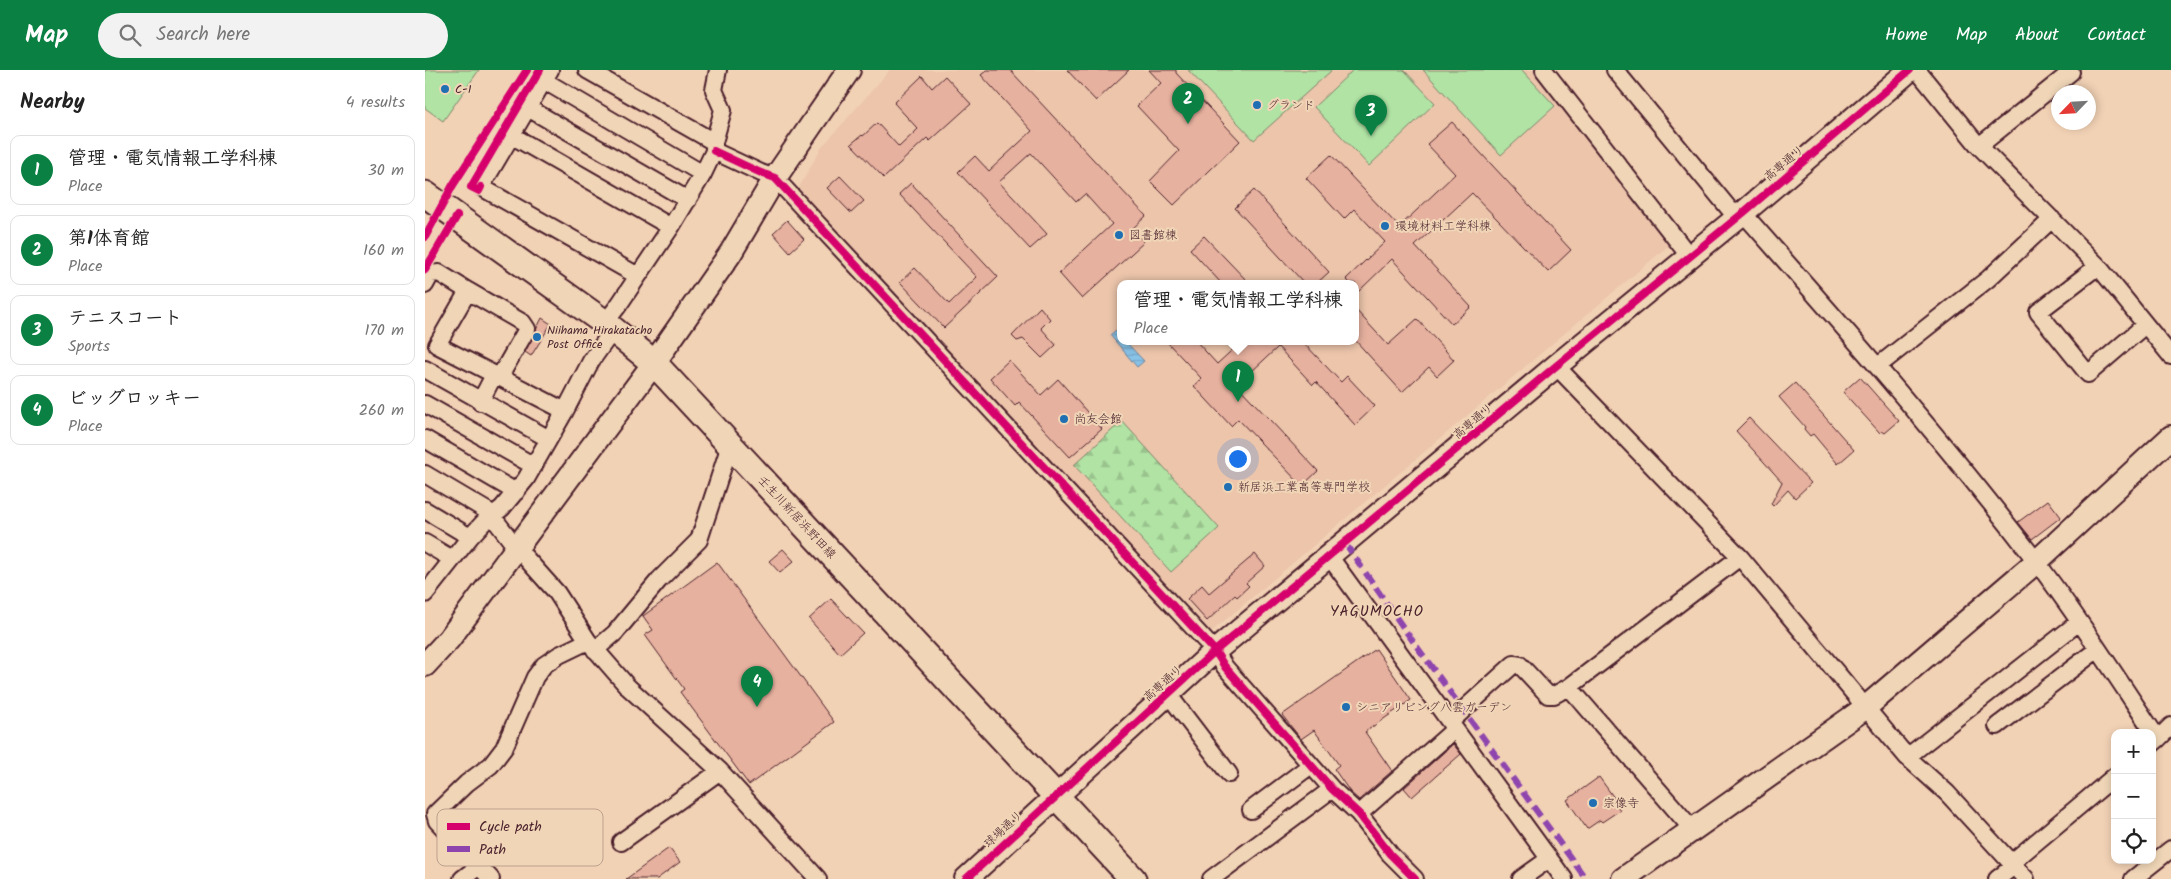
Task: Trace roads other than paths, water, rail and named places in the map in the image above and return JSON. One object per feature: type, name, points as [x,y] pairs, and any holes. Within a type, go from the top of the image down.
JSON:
[{"type":"main road","name":"壬生川新居浜野田線","points":[[425,194],[609,327],[653,363],[1133,879]]},
{"type":"street","points":[[587,70],[714,146],[761,173],[775,178],[1215,651],[1225,667],[1332,789],[1359,814],[1390,854],[1415,879]]},
{"type":"street","points":[[427,587],[470,537],[502,508],[534,466],[637,276],[671,227],[703,174],[714,146],[723,110],[714,90],[718,70]]},
{"type":"street","points":[[425,666],[449,639],[653,363],[730,254],[775,178],[849,70]]},
{"type":"street","points":[[1544,70],[1690,257]]},
{"type":"street","points":[[1615,70],[1731,211],[1743,213],[1877,366],[2031,554],[2035,563],[2098,649],[2164,734]]},
{"type":"street","name":"高専通り","points":[[1055,796],[1215,651],[1556,366],[1743,213],[1910,70]]},
{"type":"street","points":[[1917,70],[1979,146],[2097,266],[2171,356]]},
{"type":"street","points":[[1979,146],[2071,72]]},
{"type":"street","points":[[637,276],[481,187],[546,75],[703,174]]},
{"type":"street","points":[[528,108],[687,200]]},
{"type":"street","points":[[511,135],[671,227]]},
{"type":"street","points":[[1877,366],[1988,279],[2052,219]]},
{"type":"street","points":[[2097,266],[2038,312],[2088,374],[2145,325]]},
{"type":"street","points":[[425,285],[431,274],[439,273],[523,323],[527,329],[480,402]]},
{"type":"street","points":[[468,291],[425,367],[480,402],[549,439]]},
{"type":"street","points":[[437,345],[565,411]]},
{"type":"street","points":[[1556,366],[1740,558],[1907,757],[1947,793],[2027,879]]},
{"type":"street","points":[[425,404],[534,466]]},
{"type":"street","points":[[1628,878],[1865,708],[2035,563],[2171,437]]},
{"type":"street","points":[[425,439],[516,492]]},
{"type":"street","points":[[440,809],[491,765],[504,748],[535,677],[544,665],[559,655],[592,646],[615,633],[659,580],[699,540],[730,444]]},
{"type":"street","points":[[425,474],[489,512],[516,547],[557,593],[592,646],[628,687],[720,771],[818,879]]},
{"type":"street","points":[[425,510],[470,537]]},
{"type":"street","points":[[425,543],[453,559]]},
{"type":"street","points":[[1329,556],[1564,879]]},
{"type":"street","points":[[1359,814],[1514,664],[1520,665],[1548,695],[1554,695],[1569,687],[1740,558]]},
{"type":"street","points":[[1907,757],[2079,622]]},
{"type":"street","points":[[1997,726],[2098,649]]},
{"type":"street","points":[[1569,687],[1693,830]]},
{"type":"street","points":[[1168,694],[1229,774]]},
{"type":"street","points":[[1251,810],[1311,765]]},
{"type":"street","points":[[621,842],[720,771]]},
{"type":"street","points":[[1997,879],[2111,779]]},
{"type":"street","points":[[1211,879],[1332,789]]},
{"type":"street","name":"球場通り","points":[[966,879],[1055,796]]},
{"type":"street","points":[[2133,879],[2171,849]]},
{"type":"street","points":[[1521,879],[1549,859]]},
{"type":"street","points":[[462,879],[479,866],[491,879]]},
{"type":"water","points":[[1116,330],[1117,343],[1110,335]]},
{"type":"water","points":[[1118,345],[1129,345],[1144,361],[1137,367]]},
{"type":"place","name":"C-1","points":[[445,89]]},
{"type":"place","name":"グランド","points":[[1257,105]]},
{"type":"place","name":"第1体育館","points":[[1188,124]]},
{"type":"place","name":"テニスコート","points":[[1371,136]]},
{"type":"place","name":"環境材料工学科棟","points":[[1385,226]]},
{"type":"place","name":"図書館棟","points":[[1119,235]]},
{"type":"place","name":"Niihama Hirakatacho Post Office","points":[[537,337]]},
{"type":"place","name":"管理・電気情報工学科棟","points":[[1238,402]]},
{"type":"place","name":"尚友会館","points":[[1064,419]]},
{"type":"place","name":"新居浜工業高等専門学校","points":[[1228,487]]},
{"type":"place","name":"ビッグロッキー","points":[[757,707]]},
{"type":"place","name":"シニアリビング八雲ガーデン","points":[[1346,707]]},
{"type":"place","name":"宗像寺","points":[[1593,803]]},
{"type":"district","name":"YAGUMOCHO","points":[[1377,611]]}]
